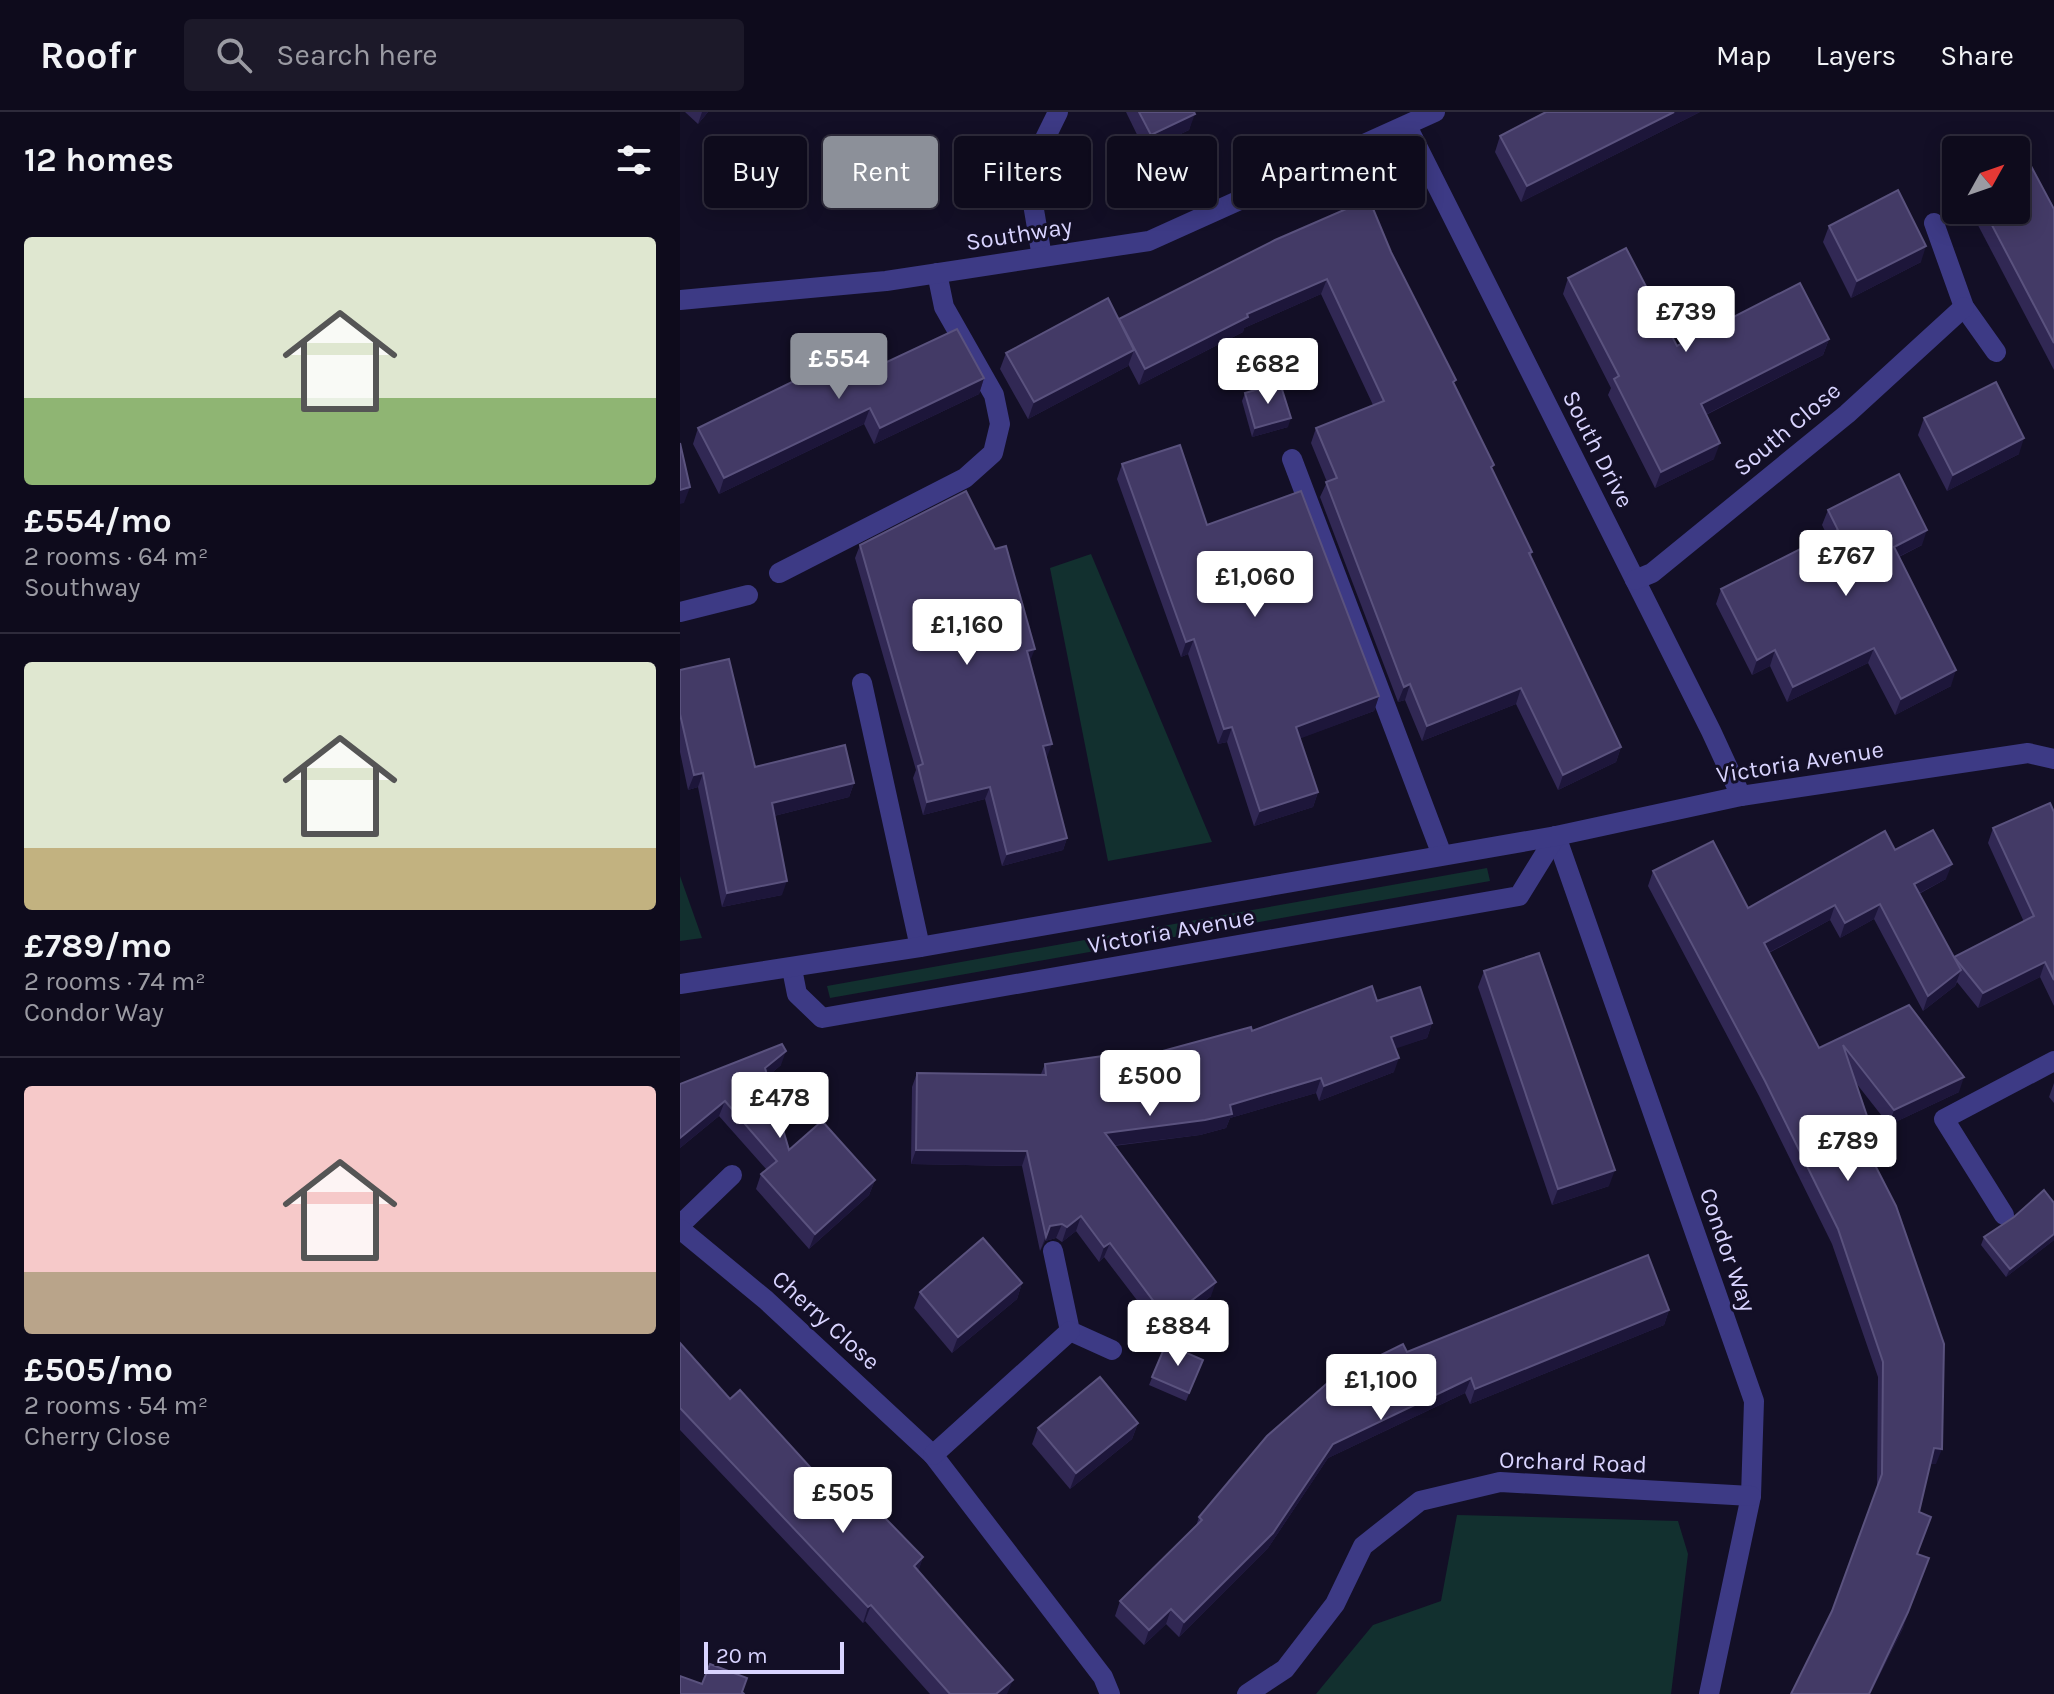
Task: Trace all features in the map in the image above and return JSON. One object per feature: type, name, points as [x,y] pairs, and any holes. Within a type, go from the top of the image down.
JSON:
[{"type":"street","points":[[1042,257],[1033,204],[1033,163],[1058,112]]},
{"type":"street","name":"Southway","points":[[680,300],[937,273],[1149,241],[1435,112]]},
{"type":"street","name":"South Drive","points":[[1407,126],[1741,796]]},
{"type":"street","points":[[1934,223],[1964,307],[1996,352]]},
{"type":"street","points":[[779,573],[965,478],[993,453],[1000,424],[994,395],[944,307],[937,273]]},
{"type":"street","name":"South Close","points":[[1635,580],[1652,573],[1847,414],[1964,307]]},
{"type":"street","points":[[1292,459],[1442,855]]},
{"type":"street","points":[[680,612],[748,595]]},
{"type":"street","points":[[862,683],[920,947]]},
{"type":"street","name":"Victoria Avenue","points":[[680,984],[792,969],[1556,836],[1741,796],[2028,753],[2054,759]]},
{"type":"street","name":"Victoria Avenue","points":[[792,969],[797,994],[822,1018],[838,1016],[1519,896],[1556,836]]},
{"type":"street","name":"Condor Way","points":[[1556,836],[1754,1401],[1751,1496],[1709,1694]]},
{"type":"street","points":[[2004,1215],[1944,1119],[2054,1061]]},
{"type":"street","points":[[680,1227],[732,1175]]},
{"type":"street","name":"Cherry Close","points":[[680,1227],[766,1300],[933,1455],[1103,1677],[1110,1694]]},
{"type":"street","points":[[1053,1251],[1070,1331]]},
{"type":"street","points":[[933,1455],[1070,1331]]},
{"type":"street","points":[[1070,1331],[1112,1350]]},
{"type":"street","name":"Orchard Road","points":[[1247,1694],[1285,1669],[1335,1604],[1363,1546],[1420,1501],[1500,1482],[1751,1496]]},
{"type":"green space","points":[[1091,554],[1212,842],[1108,861],[1050,568]]},
{"type":"green space","points":[[1487,868],[1490,881],[830,998],[827,986]]},
{"type":"green space","points":[[680,876],[702,938],[680,941]]},
{"type":"green space","points":[[1457,1515],[1678,1521],[1688,1554],[1671,1694],[1316,1694],[1373,1625],[1441,1601]]},
{"type":"building","points":[[1139,112],[1194,112],[1195,114],[1151,135]]},
{"type":"building","points":[[1546,112],[1674,112],[1527,186],[1500,136]]},
{"type":"building","points":[[2030,164],[2054,209],[2054,343],[1991,224],[2030,224]]},
{"type":"building","points":[[1898,190],[1926,246],[1857,281],[1829,226]]},
{"type":"building","points":[[1348,208],[1373,208],[1391,252],[1456,380],[1453,382],[1494,465],[1491,467],[1532,552],[1529,553],[1621,747],[1563,775],[1521,688],[1427,726],[1410,684],[1404,687],[1326,482],[1337,478],[1316,428],[1384,401],[1327,279],[1247,314],[1248,317],[1145,369],[1119,319],[1275,240]]},
{"type":"building","points":[[1626,248],[1677,346],[1800,283],[1829,339],[1701,404],[1720,443],[1661,472],[1614,379],[1619,376],[1568,278]]},
{"type":"building","points":[[1108,298],[1134,350],[1034,402],[1006,353]]},
{"type":"building","points":[[957,329],[984,378],[880,428],[870,408],[724,478],[698,428],[845,356],[855,377]]},
{"type":"building","points":[[1996,382],[2024,438],[1953,475],[1924,418]]},
{"type":"building","points":[[1280,383],[1291,418],[1255,428],[1245,393]]},
{"type":"building","points":[[680,443],[690,487],[680,490]]},
{"type":"building","points":[[1180,445],[1207,525],[1301,491],[1379,696],[1296,727],[1318,792],[1260,811],[1232,727],[1224,729],[1194,639],[1186,642],[1122,464]]},
{"type":"building","points":[[1899,474],[1927,530],[1894,547],[1956,670],[1901,699],[1874,648],[1793,687],[1775,650],[1757,660],[1721,589],[1838,530],[1828,510]]},
{"type":"building","points":[[966,491],[995,549],[1006,546],[1035,649],[1027,651],[1052,744],[1043,746],[1067,838],[1007,854],[990,787],[927,802],[918,766],[923,764],[860,545]]},
{"type":"building","points":[[729,659],[755,767],[845,745],[854,783],[772,803],[787,881],[727,893],[703,773],[694,775],[680,714],[680,670]]},
{"type":"building","points":[[2050,803],[2054,812],[2054,980],[2045,962],[1983,993],[1954,957],[2034,916],[1993,828]]},
{"type":"building","points":[[1933,830],[1952,864],[1914,884],[1961,970],[1928,996],[1880,904],[1845,923],[1835,905],[1764,943],[1819,1048],[1909,1005],[1964,1077],[1894,1110],[1843,1045],[1869,1122],[1856,1128],[1896,1206],[1944,1344],[1942,1449],[1934,1448],[1919,1512],[1931,1517],[1917,1554],[1929,1558],[1908,1612],[1869,1694],[1791,1694],[1832,1611],[1882,1474],[1883,1362],[1838,1229],[1765,1081],[1653,871],[1713,841],[1748,908],[1885,831],[1895,850]]},
{"type":"building","points":[[1539,953],[1615,1170],[1558,1189],[1484,971]]},
{"type":"building","points":[[1372,986],[1377,1001],[1420,987],[1432,1023],[1391,1037],[1399,1058],[1324,1086],[1321,1078],[1230,1105],[1232,1114],[1105,1133],[1216,1282],[1167,1319],[1110,1243],[1104,1247],[1081,1216],[1067,1227],[1062,1224],[1050,1226],[1046,1237],[1027,1151],[916,1150],[917,1073],[1046,1075],[1045,1064],[1125,1053],[1126,1061],[1251,1027],[1252,1031]]},
{"type":"building","points":[[782,1044],[786,1051],[765,1068],[789,1150],[822,1121],[875,1180],[815,1234],[761,1174],[777,1161],[725,1101],[680,1138],[680,1084]]},
{"type":"building","points":[[2044,1190],[2054,1203],[2054,1234],[2010,1269],[1984,1237],[2014,1217]]},
{"type":"building","points":[[983,1238],[1022,1283],[958,1337],[920,1292]]},
{"type":"building","points":[[1648,1255],[1669,1310],[1475,1389],[1471,1378],[1333,1444],[1273,1533],[1184,1622],[1171,1609],[1149,1630],[1120,1601],[1202,1520],[1199,1517],[1267,1436],[1332,1379],[1403,1344],[1407,1352]]},
{"type":"building","points":[[680,1343],[730,1399],[740,1390],[840,1500],[854,1486],[923,1557],[914,1566],[1013,1680],[996,1694],[950,1694],[871,1605],[868,1607],[680,1408]]},
{"type":"building","points":[[1166,1344],[1203,1360],[1189,1393],[1152,1377]]},
{"type":"building","points":[[1100,1377],[1138,1423],[1076,1473],[1038,1428]]},
{"type":"building","points":[[710,1664],[747,1678],[744,1694],[680,1694],[680,1676],[702,1684]]}]
